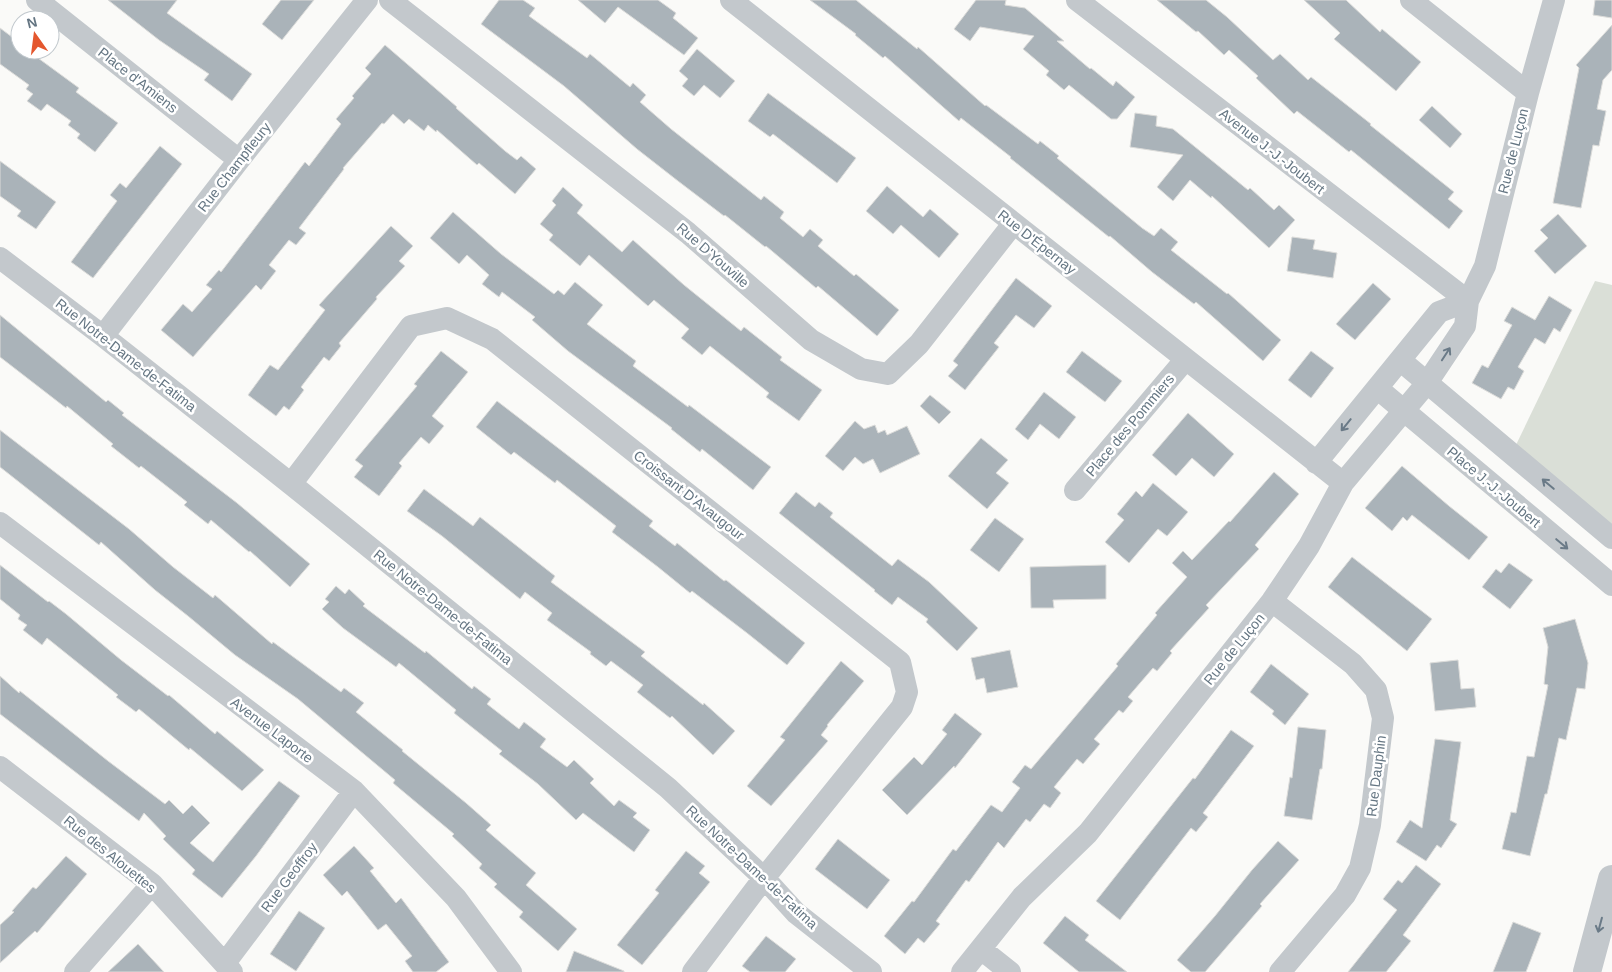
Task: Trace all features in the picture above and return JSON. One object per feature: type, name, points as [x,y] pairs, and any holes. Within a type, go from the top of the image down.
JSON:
[{"type":"street","name":"Place d'Amiens","points":[[37,0],[239,160]]},
{"type":"street","name":"Rue Champfleury","points":[[103,336],[239,160],[367,0]]},
{"type":"street","name":"Rue D'Youville","points":[[390,0],[688,233],[811,340],[861,369],[888,374],[919,344],[1013,224]]},
{"type":"street","name":"Rue D'Épernay","points":[[731,0],[1343,484]]},
{"type":"street","name":"Avenue J.-J.-Joubert","points":[[1077,0],[1468,301]]},
{"type":"street","points":[[1411,0],[1528,93]]},
{"type":"street","name":"Rue de Luçon","points":[[962,972],[1022,897],[1088,833],[1272,602],[1309,546],[1343,484],[1427,383],[1465,326],[1468,301],[1485,266],[1528,93],[1554,0]]},
{"type":"street","name":"Rue Notre-Dame-de-Fatima","points":[[0,258],[103,336],[291,484],[668,788],[764,878],[796,913],[871,972]]},
{"type":"street","points":[[1316,463],[1439,312],[1468,301]]},
{"type":"street","name":"Croissant D'Avaugour","points":[[291,484],[411,326],[447,318],[492,339],[900,662],[907,692],[902,708],[764,878]]},
{"type":"street","name":"Place des Pommiers","points":[[1075,490],[1185,360]]},
{"type":"street","points":[[1400,360],[1612,538]]},
{"type":"street","name":"Place J.-J.-Joubert","points":[[1376,388],[1612,586]]},
{"type":"street","name":"Avenue Laporte","points":[[0,523],[354,791],[456,898],[511,972]]},
{"type":"street","name":"Rue Dauphin","points":[[1272,602],[1353,664],[1376,690],[1383,718],[1370,825],[1360,868],[1346,895],[1280,972]]},
{"type":"street","name":"Rue des Alouettes","points":[[0,767],[152,884],[229,967]]},
{"type":"street","name":"Rue Geoffroy","points":[[229,967],[354,791]]},
{"type":"street","points":[[693,972],[764,878]]},
{"type":"street","points":[[1587,972],[1612,879]]},
{"type":"street","points":[[75,972],[152,884]]},
{"type":"street","points":[[981,949],[1010,972]]},
{"type":"shaded area","points":[[1595,281],[1612,285],[1612,535],[1515,447]]},
{"type":"building","points":[[108,0],[177,0],[167,13],[252,74],[232,101],[204,80],[209,74],[159,40]]},
{"type":"building","points":[[281,0],[314,0],[282,40],[262,24]]},
{"type":"building","points":[[499,0],[523,0],[535,8],[529,16],[587,58],[590,54],[630,87],[633,83],[646,95],[640,102],[671,129],[761,200],[764,196],[784,212],[780,218],[803,237],[810,229],[823,240],[818,246],[854,276],[856,274],[899,310],[877,336],[818,286],[816,288],[766,246],[678,181],[637,149],[564,86],[481,24]]},
{"type":"building","points":[[578,0],[658,0],[676,13],[673,18],[698,38],[684,55],[618,7],[605,23]]},
{"type":"building","points":[[810,0],[856,0],[917,49],[918,47],[985,106],[1038,144],[1040,141],[1059,156],[1057,158],[1142,228],[1154,236],[1161,228],[1178,242],[1171,250],[1228,293],[1281,340],[1263,361],[1196,302],[1194,304],[1152,272],[1110,236],[961,118],[959,121],[885,56],[883,58],[856,34]]},
{"type":"building","points":[[976,0],[1006,0],[1005,5],[1025,8],[1064,41],[1057,41],[1090,69],[1113,86],[1116,81],[1135,97],[1117,119],[1111,119],[1069,85],[1064,90],[1046,75],[1049,71],[1023,49],[1034,36],[980,27],[970,41],[954,29]]},
{"type":"building","points":[[1157,0],[1206,0],[1273,60],[1280,54],[1308,80],[1311,77],[1454,192],[1448,199],[1463,211],[1449,229],[1351,150],[1349,152],[1297,111],[1294,114],[1256,78],[1258,76],[1229,50],[1224,55],[1198,31],[1196,32]]},
{"type":"building","points":[[1304,0],[1346,0],[1380,32],[1382,29],[1421,62],[1396,91],[1334,39],[1340,33]]},
{"type":"building","points":[[1595,0],[1612,0],[1612,18],[1593,15]]},
{"type":"building","points":[[1612,25],[1612,70],[1603,80],[1597,109],[1606,111],[1599,146],[1593,145],[1581,208],[1553,203],[1579,68],[1576,65]]},
{"type":"building","points":[[0,28],[10,36],[10,60],[41,60],[79,88],[76,92],[118,123],[95,152],[77,138],[80,134],[68,125],[71,121],[47,104],[41,111],[27,101],[33,94],[26,89],[29,85],[0,64]]},
{"type":"building","points":[[385,45],[505,151],[517,160],[521,156],[536,169],[515,194],[479,163],[477,165],[437,130],[436,132],[428,125],[424,131],[409,119],[404,124],[393,114],[384,124],[382,123],[343,168],[299,228],[306,233],[296,245],[289,240],[269,265],[276,271],[261,290],[256,285],[193,357],[161,330],[183,304],[192,312],[212,289],[206,285],[219,270],[221,272],[305,162],[309,166],[341,124],[336,119],[371,74],[365,68]]},
{"type":"building","points":[[697,49],[735,81],[720,98],[704,85],[694,96],[682,86],[688,79],[679,71]]},
{"type":"building","points":[[768,93],[856,158],[837,183],[773,134],[770,137],[748,121]]},
{"type":"building","points":[[1432,106],[1462,134],[1450,148],[1419,120]]},
{"type":"building","points":[[1135,113],[1157,116],[1156,126],[1173,129],[1248,190],[1250,188],[1274,210],[1279,205],[1295,220],[1269,248],[1212,196],[1211,198],[1190,180],[1173,201],[1157,187],[1183,155],[1130,147]]},
{"type":"building","points":[[160,146],[182,164],[93,278],[71,262],[117,201],[110,195],[120,183],[126,188]]},
{"type":"building","points":[[0,161],[56,202],[36,229],[17,216],[21,211],[0,196]]},
{"type":"building","points":[[887,186],[923,217],[930,209],[959,234],[939,258],[901,225],[893,234],[866,211]]},
{"type":"building","points":[[563,187],[583,205],[577,213],[622,252],[633,240],[684,285],[741,331],[744,327],[782,357],[780,360],[822,390],[799,421],[766,397],[769,393],[710,346],[702,355],[681,338],[689,329],[654,300],[648,306],[589,255],[580,266],[549,240],[553,235],[540,224],[556,205],[552,201]]},
{"type":"building","points":[[453,212],[501,254],[554,294],[558,290],[564,295],[575,282],[603,305],[587,324],[636,361],[633,366],[688,407],[689,405],[771,467],[753,490],[702,449],[700,452],[672,428],[568,351],[532,320],[535,317],[502,292],[499,297],[482,284],[489,275],[467,255],[459,264],[430,238]]},
{"type":"building","points":[[1558,214],[1587,246],[1555,274],[1534,251],[1548,238],[1540,230]]},
{"type":"building","points":[[391,226],[413,246],[399,261],[405,266],[376,297],[377,299],[339,343],[341,346],[329,361],[324,357],[301,387],[304,390],[289,410],[284,406],[276,416],[248,395],[270,365],[278,370],[325,310],[319,305]]},
{"type":"building","points":[[1292,237],[1315,240],[1313,249],[1337,253],[1333,278],[1287,271]]},
{"type":"building","points":[[1016,278],[1052,306],[1034,328],[1016,315],[994,343],[999,347],[965,390],[948,376],[958,365],[953,361]]},
{"type":"building","points":[[1373,283],[1391,299],[1355,340],[1336,324]]},
{"type":"building","points":[[1549,296],[1572,310],[1560,332],[1554,328],[1545,344],[1535,338],[1518,367],[1524,371],[1514,390],[1508,387],[1501,399],[1472,383],[1482,365],[1488,368],[1512,325],[1504,321],[1512,307],[1535,320]]},
{"type":"building","points":[[0,315],[106,402],[108,400],[124,413],[122,415],[237,503],[310,564],[290,587],[250,551],[211,520],[208,524],[184,505],[187,502],[141,466],[139,468],[111,446],[113,444],[67,406],[66,408],[0,357]]},
{"type":"building","points":[[441,351],[468,372],[432,416],[444,426],[429,444],[421,437],[399,463],[402,466],[379,496],[354,477],[363,466],[355,460],[417,386],[414,384]]},
{"type":"building","points":[[1082,351],[1122,381],[1105,402],[1066,372]]},
{"type":"building","points":[[1311,351],[1334,368],[1311,398],[1288,380]]},
{"type":"building","points":[[1044,392],[1076,417],[1059,439],[1040,424],[1028,440],[1015,429]]},
{"type":"building","points":[[930,395],[951,412],[939,424],[920,406]]},
{"type":"building","points":[[497,401],[653,521],[649,526],[675,546],[677,543],[805,643],[787,665],[612,532],[616,526],[557,480],[555,483],[514,452],[511,455],[476,427]]},
{"type":"building","points":[[1188,413],[1234,454],[1214,477],[1192,458],[1176,476],[1152,455]]},
{"type":"building","points":[[855,421],[864,429],[875,425],[878,433],[885,430],[887,435],[907,426],[920,454],[880,473],[873,459],[863,464],[855,457],[843,471],[825,456]]},
{"type":"building","points":[[0,430],[129,529],[213,598],[215,595],[272,644],[273,642],[341,692],[344,688],[364,703],[356,712],[491,825],[486,830],[536,873],[526,885],[577,929],[558,951],[519,917],[523,912],[494,887],[497,884],[479,868],[482,864],[452,836],[454,834],[393,783],[395,780],[298,699],[235,655],[155,590],[101,542],[99,545],[0,467]]},
{"type":"building","points":[[981,438],[1008,460],[996,473],[1009,483],[987,509],[948,476]]},
{"type":"building","points":[[1402,466],[1488,537],[1469,560],[1412,515],[1407,521],[1403,517],[1392,531],[1365,508]]},
{"type":"building","points":[[1274,472],[1299,494],[1255,545],[1259,549],[1206,605],[1209,608],[1170,651],[1172,653],[1157,671],[1153,668],[1128,697],[1133,701],[1123,713],[1119,710],[1094,739],[1100,744],[1083,764],[1077,759],[1054,787],[1061,793],[1050,808],[1044,804],[1030,822],[1026,819],[1004,848],[998,842],[969,882],[966,880],[936,921],[940,924],[924,943],[918,938],[905,954],[884,936],[912,901],[914,902],[953,849],[956,851],[991,805],[1002,812],[1020,788],[1012,782],[1025,765],[1031,769],[1118,666],[1116,664],[1157,615],[1155,613],[1187,577],[1172,563],[1183,551],[1192,560],[1230,522]]},
{"type":"building","points":[[1153,483],[1188,512],[1167,536],[1158,529],[1129,563],[1105,542],[1124,520],[1117,514],[1136,491],[1142,497]]},
{"type":"building","points":[[424,489],[473,526],[480,517],[555,576],[551,582],[645,652],[641,656],[703,705],[704,703],[735,731],[713,755],[672,716],[670,718],[637,692],[643,685],[611,661],[606,666],[590,654],[591,652],[547,620],[552,613],[525,592],[520,599],[442,536],[407,511]]},
{"type":"building","points":[[796,492],[815,507],[819,502],[833,513],[830,517],[892,566],[898,559],[929,582],[978,628],[957,651],[926,622],[928,619],[898,597],[892,605],[779,513]]},
{"type":"building","points":[[995,518],[1024,539],[999,572],[970,550]]},
{"type":"building","points":[[1352,557],[1432,619],[1407,651],[1328,587]]},
{"type":"building","points":[[1509,563],[1533,580],[1510,609],[1482,587],[1496,569],[1501,573]]},
{"type":"building","points":[[0,565],[66,614],[121,660],[169,695],[215,734],[217,731],[264,770],[242,791],[139,709],[136,712],[116,697],[118,695],[47,638],[42,645],[23,630],[27,625],[18,619],[20,615],[0,599]]},
{"type":"building","points":[[1106,565],[1106,599],[1053,600],[1054,608],[1031,608],[1030,567]]},
{"type":"building","points":[[336,586],[345,594],[349,589],[365,604],[363,606],[425,653],[426,651],[472,689],[474,686],[491,699],[487,704],[519,729],[524,722],[546,739],[540,747],[567,767],[574,760],[594,779],[590,783],[614,806],[619,800],[637,813],[633,817],[650,830],[634,852],[583,813],[576,820],[538,784],[499,754],[502,751],[454,713],[456,710],[399,663],[396,667],[343,628],[322,609],[329,602],[325,599]]},
{"type":"building","points":[[1575,619],[1588,663],[1585,689],[1577,688],[1566,740],[1559,738],[1547,794],[1545,794],[1530,856],[1502,849],[1511,812],[1516,813],[1527,756],[1534,757],[1548,685],[1544,684],[1548,647],[1543,628]]},
{"type":"building","points":[[1010,650],[1018,687],[987,693],[984,678],[976,680],[971,658]]},
{"type":"building","points":[[1458,660],[1461,689],[1474,688],[1476,707],[1435,711],[1430,663]]},
{"type":"building","points":[[841,661],[864,681],[827,725],[821,735],[828,741],[771,806],[747,786],[785,740],[780,737]]},
{"type":"building","points":[[1271,664],[1309,694],[1285,725],[1272,714],[1274,711],[1250,692]]},
{"type":"building","points":[[0,676],[19,693],[20,691],[165,804],[169,800],[183,814],[192,805],[210,823],[190,843],[213,862],[279,781],[300,796],[222,898],[192,874],[195,870],[163,839],[166,836],[144,813],[139,821],[0,714]]},
{"type":"building","points":[[955,713],[982,734],[955,768],[954,766],[907,815],[882,790],[914,757],[922,765],[947,734],[942,730]]},
{"type":"building","points":[[1298,727],[1326,730],[1322,769],[1320,769],[1312,820],[1284,816],[1290,777],[1292,778]]},
{"type":"building","points":[[1231,730],[1254,746],[1203,813],[1208,817],[1196,832],[1191,828],[1120,920],[1096,901],[1193,778],[1195,779]]},
{"type":"building","points":[[1435,739],[1461,742],[1450,820],[1457,824],[1441,848],[1437,845],[1426,861],[1396,842],[1410,820],[1422,828]]},
{"type":"building","points":[[838,839],[890,880],[867,909],[815,869]]},
{"type":"building","points":[[1278,841],[1299,860],[1260,904],[1262,906],[1205,972],[1191,972],[1177,960]]},
{"type":"building","points":[[354,846],[374,868],[370,871],[396,903],[401,898],[449,962],[436,972],[413,972],[405,961],[412,956],[386,924],[378,930],[347,891],[342,896],[323,875]]},
{"type":"building","points":[[686,851],[705,866],[699,873],[710,882],[642,965],[617,945],[659,893],[655,890]]},
{"type":"building","points":[[66,856],[87,874],[37,933],[35,931],[0,963],[0,925],[14,912],[12,911],[33,887],[36,889]]},
{"type":"building","points":[[1416,865],[1441,884],[1403,935],[1411,941],[1386,972],[1348,972],[1397,910],[1383,899],[1398,880],[1402,883]]},
{"type":"building","points":[[299,911],[325,928],[296,971],[270,954]]},
{"type":"building","points":[[1065,916],[1089,935],[1085,940],[1127,972],[1079,972],[1043,943]]},
{"type":"building","points":[[1513,922],[1541,933],[1526,972],[1493,972]]},
{"type":"building","points":[[766,936],[796,959],[785,972],[750,972],[742,966]]},
{"type":"building","points":[[138,944],[164,972],[108,972]]},
{"type":"building","points":[[574,951],[624,971],[624,972],[566,972]]}]
